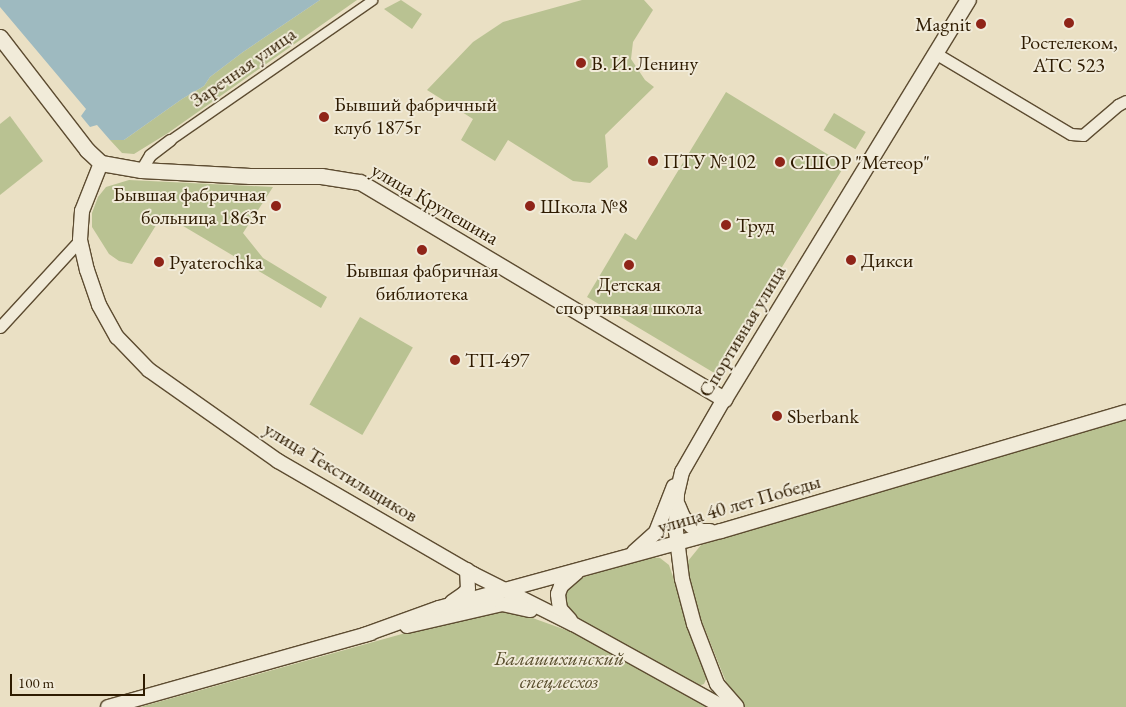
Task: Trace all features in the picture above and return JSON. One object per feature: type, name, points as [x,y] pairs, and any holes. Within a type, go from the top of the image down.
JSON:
[{"type":"main road","name":"Спортивная улица","points":[[724,399],[968,0]]},
{"type":"main road","points":[[0,37],[87,150],[100,163]]},
{"type":"main road","name":"улица Крупешина","points":[[100,163],[141,170],[250,176],[327,177],[360,182],[724,399]]},
{"type":"street","name":"Заречная улица","points":[[141,170],[150,155],[170,140],[372,0]]},
{"type":"street","points":[[935,53],[1071,134],[1082,135],[1118,104],[1126,101]]},
{"type":"street","name":"улица Текстильщиков","points":[[100,163],[82,211],[80,240],[87,270],[99,305],[117,337],[150,370],[278,461],[503,590],[574,624],[723,707]]},
{"type":"street","points":[[0,327],[80,240]]},
{"type":"street","name":"Спортивная улица","points":[[724,399],[682,472],[677,494],[677,542],[682,579],[694,624],[717,684],[737,707]]},
{"type":"street","name":"улица 40 лет Победы","points":[[108,707],[364,635],[439,608],[721,531],[1126,412]]},
{"type":"street","points":[[625,556],[641,547],[656,532],[671,493],[682,472]]},
{"type":"street","points":[[677,494],[681,512],[691,526],[702,531],[721,531]]},
{"type":"street","points":[[682,579],[685,559],[691,547],[721,531]]},
{"type":"street","points":[[625,556],[651,553],[662,555],[672,562],[682,579]]},
{"type":"street","points":[[574,624],[560,609],[558,594],[566,580],[584,568]]},
{"type":"street","points":[[439,608],[464,594],[469,584],[467,570]]},
{"type":"street","name":"улица 40 лет Победы","points":[[364,635],[457,616],[502,604],[520,607],[574,624]]},
{"type":"street","points":[[698,693],[710,695],[714,692],[717,684]]},
{"type":"green space","points":[[320,0],[357,0],[168,133],[134,154],[122,153],[110,140],[124,140],[182,99],[204,86],[210,77],[243,52]]},
{"type":"green space","points":[[401,0],[422,14],[412,29],[384,9]]},
{"type":"green space","points":[[582,0],[644,0],[653,10],[633,42],[631,59],[645,80],[654,87],[605,135],[608,167],[590,183],[573,181],[508,140],[495,161],[461,140],[473,119],[427,90],[473,42],[503,22]]},
{"type":"green space","name":"Труд","points":[[726,92],[845,165],[716,374],[587,297],[625,233],[636,240]]},
{"type":"green space","points":[[834,113],[866,132],[855,149],[824,130]]},
{"type":"green space","points":[[10,116],[43,161],[0,195],[0,124]]},
{"type":"green space","points":[[129,180],[273,187],[243,233],[263,258],[327,297],[321,308],[163,214],[132,264],[119,261],[109,254],[92,227],[92,213],[98,197],[106,187]]},
{"type":"green space","points":[[360,317],[413,348],[362,435],[310,404]]},
{"type":"green space","points":[[1126,416],[1126,707],[742,707],[729,689],[700,617],[689,576],[688,561],[701,545]]},
{"type":"green space","points":[[650,557],[660,558],[669,565],[707,677],[704,684],[698,686],[570,615],[565,610],[564,587],[574,580]]},
{"type":"green space","name":"Балашихинский спецлесхоз","points":[[488,610],[527,616],[591,639],[711,707],[140,707]]},
{"type":"water","points":[[0,0],[320,0],[243,52],[210,77],[204,86],[182,99],[124,140],[110,140],[97,125],[90,127],[81,116],[86,109],[0,7]]},
{"type":"place","name":"Ростелеком, АТС 523","points":[[1069,23]]},
{"type":"place","name":"Magnit","points":[[981,24]]},
{"type":"place","name":"В. И. Ленину","points":[[581,63]]},
{"type":"place","name":"Бывший фабричный клуб 1875г","points":[[324,117]]},
{"type":"place","name":"ПТУ №102","points":[[653,161]]},
{"type":"place","name":"СШОР \"Метеор\"","points":[[780,162]]},
{"type":"place","name":"Бывшая фабричная больница 1863г","points":[[276,206]]},
{"type":"place","name":"Школа №8","points":[[530,206]]},
{"type":"place","name":"Труд","points":[[726,225]]},
{"type":"place","name":"Бывшая фабричная библиотека","points":[[422,250]]},
{"type":"place","name":"Дикси","points":[[851,260]]},
{"type":"place","name":"Pyaterochka","points":[[159,262]]},
{"type":"place","name":"Детская спортивная школа","points":[[629,265]]},
{"type":"place","name":"ТП-497","points":[[455,360]]},
{"type":"place","name":"Sberbank","points":[[777,416]]}]
